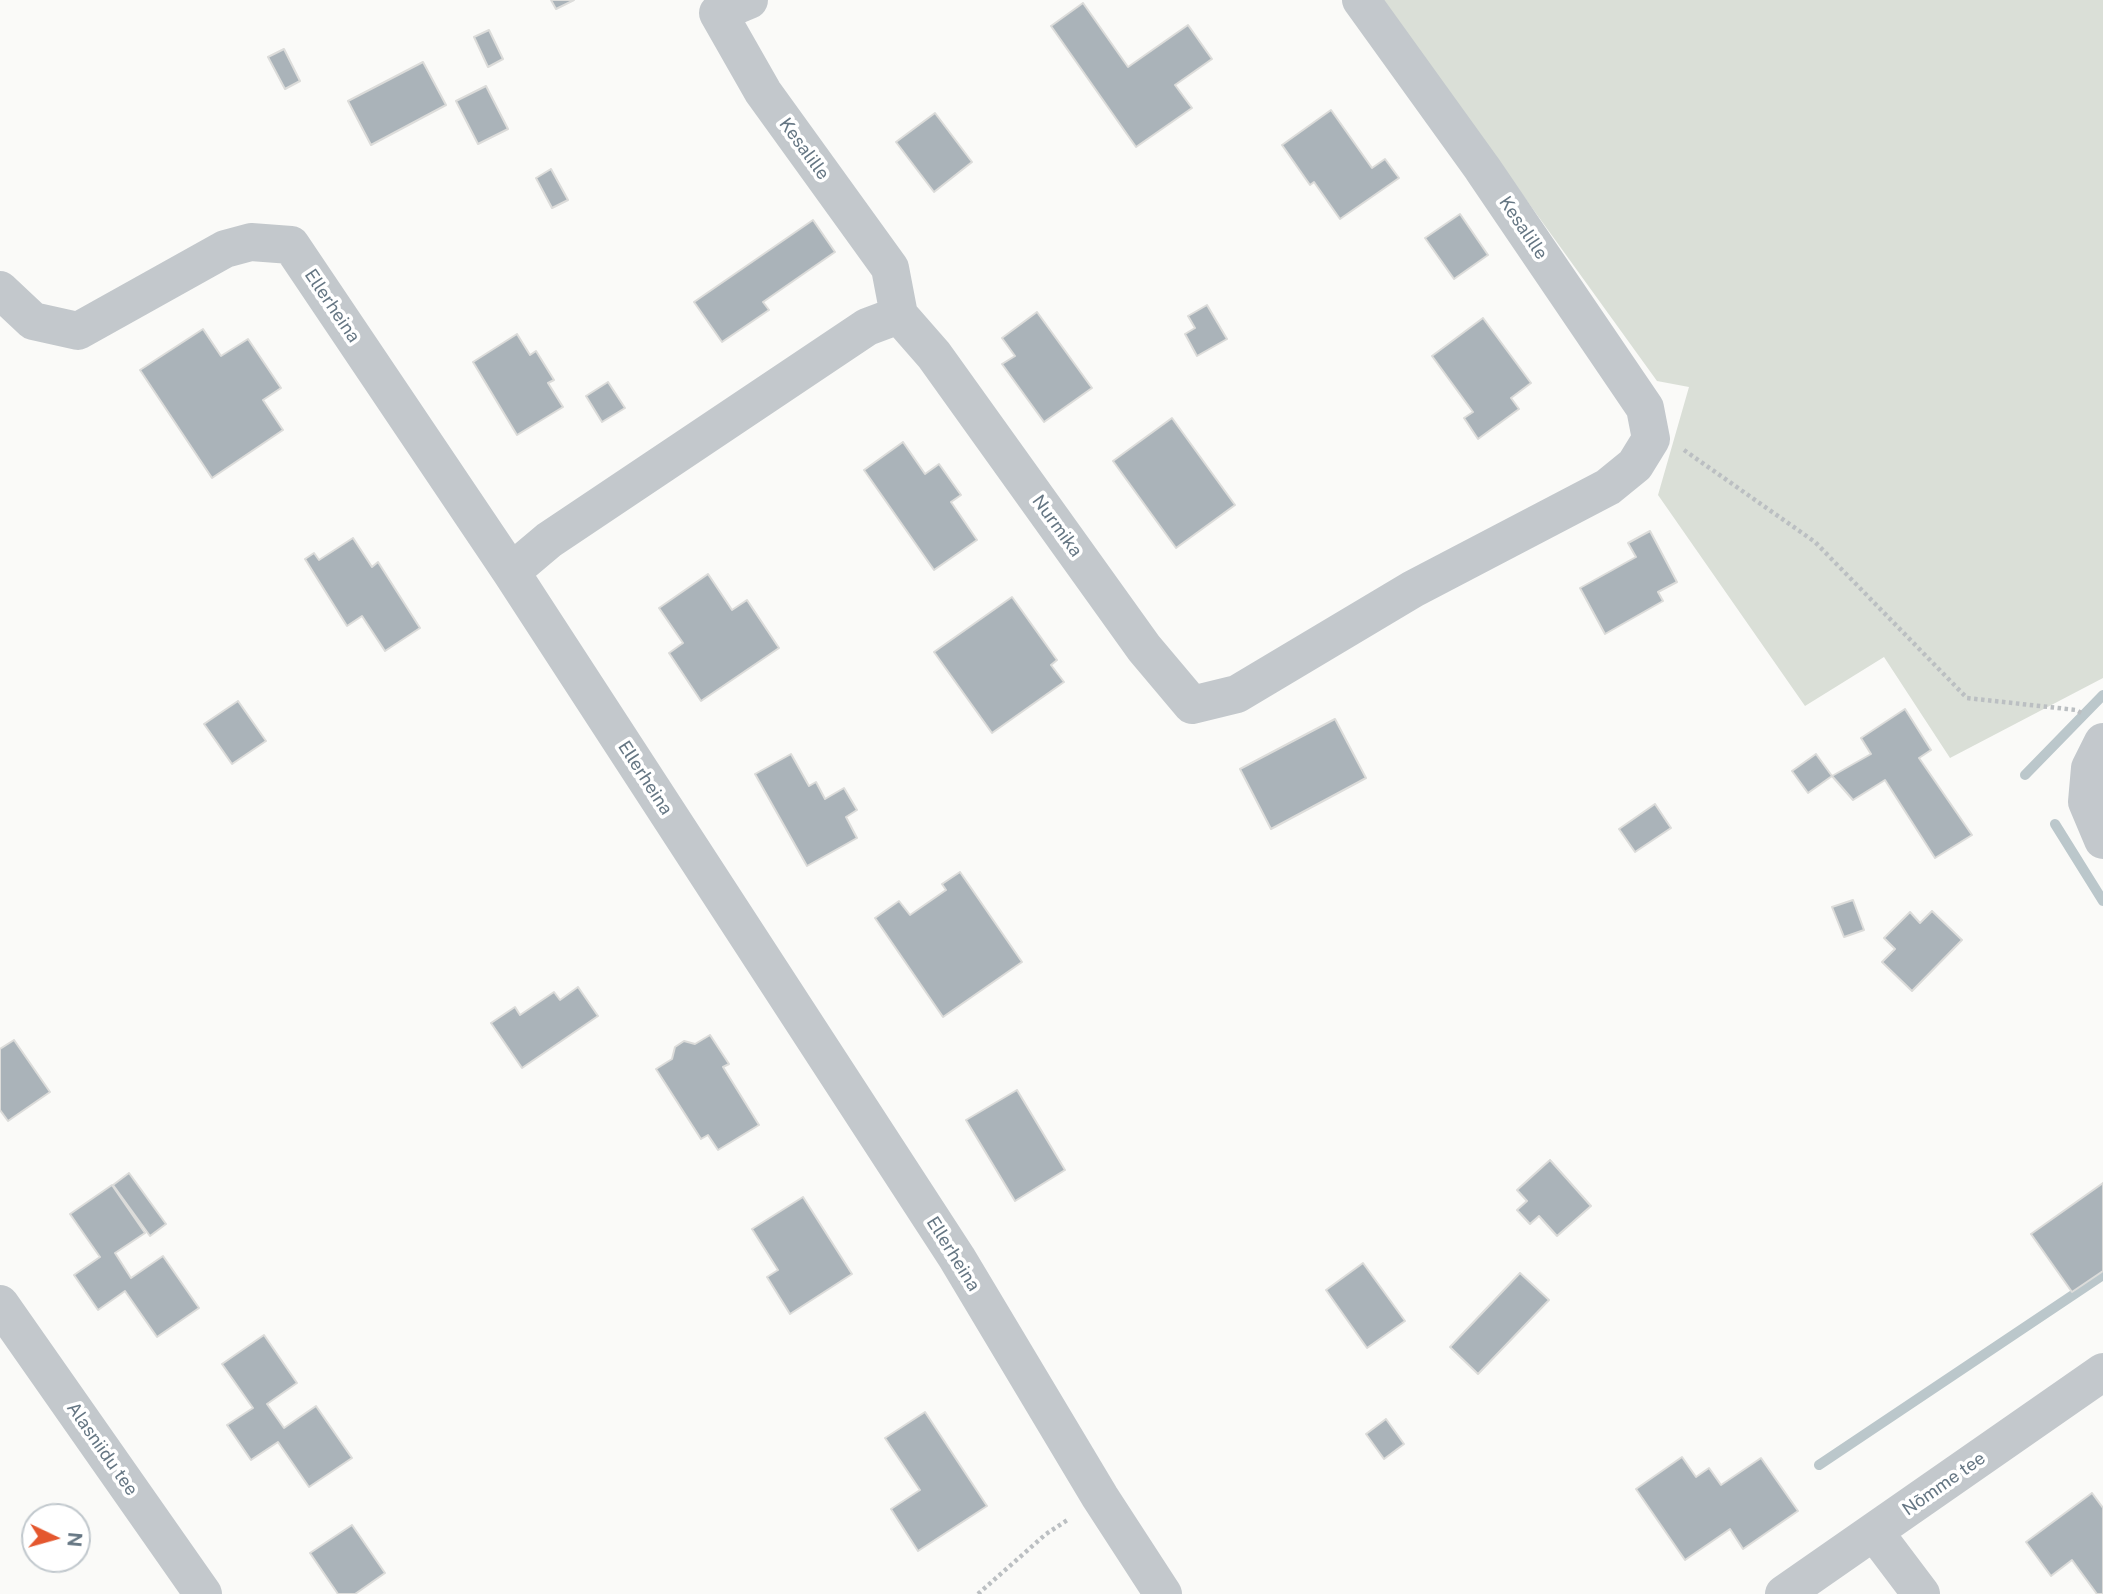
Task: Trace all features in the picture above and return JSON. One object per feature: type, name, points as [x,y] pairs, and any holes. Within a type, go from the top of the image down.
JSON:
[{"type":"street","name":"Kesalille","points":[[749,0],[718,13],[763,92],[890,268],[899,314]]},
{"type":"street","name":"Kesalille","points":[[1361,0],[1482,168],[1645,408],[1651,439],[1635,465]]},
{"type":"street","name":"Ellerheina","points":[[0,290],[33,321],[78,331],[225,249],[251,242],[291,245],[511,572],[957,1258],[1100,1497],[1163,1594]]},
{"type":"street","name":"Nurmika","points":[[899,314],[934,355],[1144,648],[1192,705],[1237,694],[1413,589],[1608,487],[1635,465]]},
{"type":"street","points":[[511,572],[548,540],[867,327],[899,314]]},
{"type":"street","points":[[2103,742],[2090,768],[2087,802],[2103,840]]},
{"type":"street","name":"Alasniidu tee","points":[[0,1304],[203,1594]]},
{"type":"street","name":"Nõmme tee","points":[[1784,1594],[2103,1372]]},
{"type":"street","points":[[1875,1533],[1921,1594]]},
{"type":"path","points":[[1645,408],[1662,415],[1678,445],[1815,542],[1968,698],[2076,710]]},
{"type":"path","points":[[978,1594],[1046,1534],[1100,1497]]},
{"type":"shaded area","points":[[1382,0],[2103,0],[2103,678],[1950,758],[1884,657],[1805,706],[1658,495],[1689,387],[1657,381]]},
{"type":"building","points":[[551,0],[574,0],[556,9]]},
{"type":"building","points":[[1083,3],[1128,67],[1188,25],[1212,59],[1175,85],[1192,108],[1136,147],[1051,26]]},
{"type":"building","points":[[489,30],[503,59],[488,67],[474,37]]},
{"type":"building","points":[[284,49],[300,81],[285,89],[268,57]]},
{"type":"building","points":[[423,62],[446,105],[371,145],[348,101]]},
{"type":"building","points":[[486,86],[508,129],[478,144],[456,101]]},
{"type":"building","points":[[1331,110],[1372,168],[1385,159],[1399,178],[1340,219],[1314,182],[1310,185],[1282,145]]},
{"type":"building","points":[[935,113],[972,162],[934,192],[896,142]]},
{"type":"building","points":[[551,169],[568,200],[552,208],[536,178]]},
{"type":"building","points":[[1460,214],[1488,255],[1454,279],[1425,238]]},
{"type":"building","points":[[813,220],[835,252],[763,302],[769,310],[722,342],[694,302]]},
{"type":"building","points":[[1207,305],[1227,339],[1197,356],[1185,334],[1195,328],[1188,316]]},
{"type":"building","points":[[1037,312],[1092,388],[1044,422],[1002,364],[1015,356],[1002,338]]},
{"type":"building","points":[[1483,318],[1531,383],[1511,398],[1519,409],[1478,439],[1464,418],[1473,412],[1432,356]]},
{"type":"building","points":[[203,329],[221,356],[248,339],[281,388],[263,400],[283,430],[212,478],[140,370]]},
{"type":"building","points":[[517,334],[530,355],[536,351],[554,380],[548,383],[563,407],[517,435],[473,362]]},
{"type":"building","points":[[608,382],[625,408],[602,422],[586,396]]},
{"type":"building","points":[[1172,418],[1235,505],[1176,548],[1113,461]]},
{"type":"building","points":[[903,442],[925,474],[939,464],[961,495],[951,502],[977,540],[934,570],[864,470]]},
{"type":"building","points":[[1650,531],[1677,582],[1658,592],[1663,601],[1605,634],[1580,588],[1636,557],[1628,543]]},
{"type":"building","points":[[353,538],[372,567],[378,562],[420,628],[385,651],[362,616],[347,626],[305,559],[314,553],[319,560]]},
{"type":"building","points":[[708,574],[732,610],[747,600],[779,648],[701,701],[669,653],[683,643],[659,608]]},
{"type":"building","points":[[1012,597],[1057,660],[1051,665],[1064,682],[992,733],[934,652]]},
{"type":"building","points":[[238,701],[266,741],[232,764],[204,724]]},
{"type":"building","points":[[1905,709],[1931,750],[1919,758],[1972,835],[1935,858],[1885,780],[1853,800],[1832,776],[1871,754],[1861,738]]},
{"type":"building","points":[[1335,719],[1366,778],[1271,829],[1240,769]]},
{"type":"building","points":[[791,754],[809,786],[816,782],[825,799],[844,788],[857,810],[846,817],[857,838],[807,866],[755,774]]},
{"type":"building","points":[[1816,754],[1832,776],[1808,793],[1792,771]]},
{"type":"building","points":[[1655,804],[1671,828],[1635,852],[1619,829]]},
{"type":"building","points":[[960,872],[1022,962],[943,1017],[875,918],[899,901],[910,915],[946,890],[942,884]]},
{"type":"building","points":[[1853,900],[1864,930],[1844,937],[1832,907]]},
{"type":"building","points":[[1932,911],[1962,940],[1912,991],[1882,962],[1895,949],[1884,938],[1910,912],[1920,923]]},
{"type":"building","points":[[578,987],[598,1016],[522,1068],[491,1023],[515,1007],[520,1015],[554,992],[560,1000]]},
{"type":"building","points":[[710,1035],[729,1064],[723,1067],[759,1125],[718,1150],[708,1135],[701,1139],[656,1069],[672,1059],[675,1047],[684,1041],[695,1044]]},
{"type":"building","points":[[14,1040],[50,1092],[8,1121],[0,1110],[0,1049]]},
{"type":"building","points":[[1017,1090],[1065,1170],[1015,1201],[966,1120]]},
{"type":"building","points":[[1550,1160],[1591,1206],[1557,1236],[1539,1216],[1530,1224],[1517,1210],[1527,1201],[1517,1190]]},
{"type":"building","points":[[129,1173],[166,1224],[150,1236],[113,1185]]},
{"type":"building","points":[[2103,1183],[2103,1271],[2072,1292],[2031,1234]]},
{"type":"building","points":[[112,1185],[145,1233],[115,1253],[131,1278],[163,1256],[199,1308],[157,1337],[125,1291],[98,1310],[74,1275],[100,1257],[70,1214]]},
{"type":"building","points":[[803,1197],[852,1274],[790,1314],[767,1277],[778,1270],[752,1229]]},
{"type":"building","points":[[1363,1263],[1405,1321],[1367,1348],[1326,1290]]},
{"type":"building","points":[[1520,1273],[1549,1300],[1478,1374],[1450,1347]]},
{"type":"building","points":[[264,1335],[297,1383],[267,1404],[284,1428],[316,1406],[352,1458],[309,1487],[278,1442],[251,1460],[227,1425],[253,1408],[222,1364]]},
{"type":"building","points":[[925,1412],[987,1506],[918,1551],[891,1509],[920,1490],[885,1438]]},
{"type":"building","points":[[1386,1419],[1404,1444],[1384,1459],[1366,1434]]},
{"type":"building","points":[[1682,1457],[1696,1477],[1709,1468],[1721,1485],[1761,1458],[1798,1511],[1743,1549],[1730,1529],[1685,1560],[1636,1489]]},
{"type":"building","points":[[2092,1493],[2103,1508],[2103,1594],[2097,1594],[2072,1560],[2051,1576],[2026,1542]]},
{"type":"building","points":[[352,1525],[385,1573],[355,1594],[338,1594],[310,1553]]},
{"type":"waterway","points":[[2025,775],[2103,695]]},
{"type":"waterway","points":[[2055,824],[2103,901]]},
{"type":"waterway","points":[[1819,1465],[2103,1275]]}]
